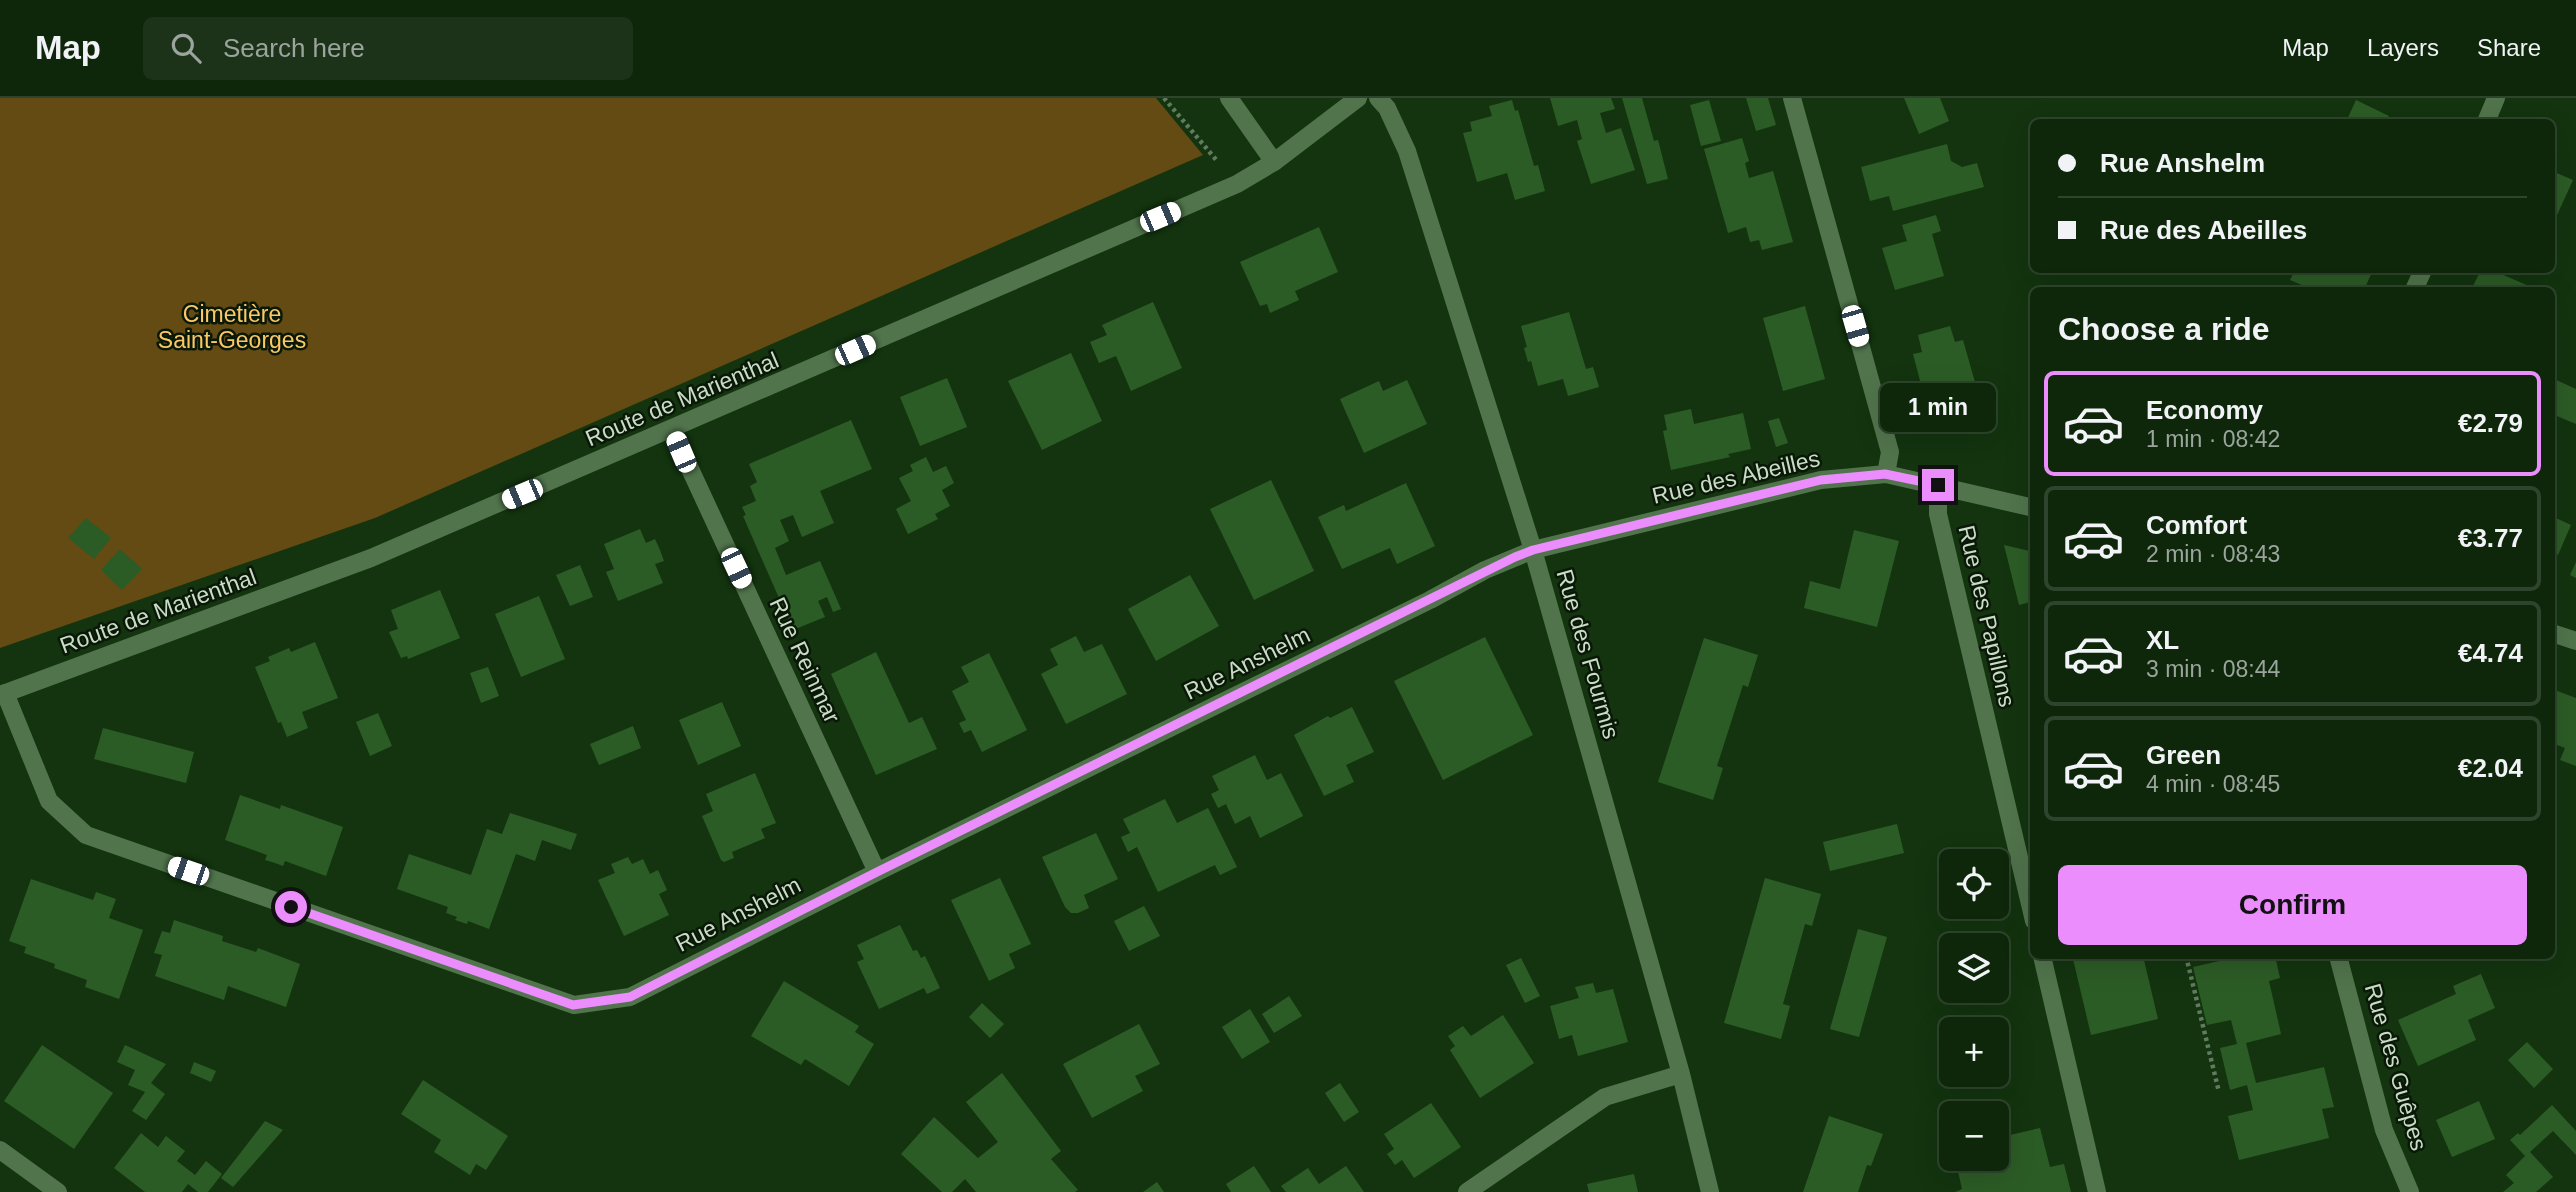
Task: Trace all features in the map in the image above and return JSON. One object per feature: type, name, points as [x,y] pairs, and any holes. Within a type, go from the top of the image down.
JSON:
[{"type":"street","points":[[1229,98],[1274,162]]},
{"type":"street","name":"Route de Marienthal","points":[[3,694],[371,558],[1237,184],[1274,162],[1358,98]]},
{"type":"street","name":"Rue des Fourmis","points":[[1378,98],[1387,108],[1407,151],[1533,550],[1681,1074],[1710,1192]]},
{"type":"street","points":[[1792,98],[1890,452],[1885,474]]},
{"type":"street","points":[[2487,119],[2496,98]]},
{"type":"street","name":"Rue Reinmar","points":[[672,430],[877,872]]},
{"type":"street","name":"Rue des Abeilles","points":[[1533,550],[1821,480],[1885,474],[2030,507]]},
{"type":"street","name":"Rue des Papillons","points":[[1938,485],[1938,514],[2030,904]]},
{"type":"street","name":"Rue Anshelm","points":[[3,694],[49,801],[86,835],[573,1005],[630,997],[877,872],[1430,600],[1485,570],[1533,550]]},
{"type":"street","points":[[2555,634],[2576,641]]},
{"type":"street","points":[[2043,959],[2097,1192]]},
{"type":"street","name":"Rue des Guêpes","points":[[2339,959],[2384,1130],[2410,1192]]},
{"type":"street","points":[[1467,1192],[1605,1097],[1681,1074]]},
{"type":"street","points":[[0,1150],[58,1192]]},
{"type":"path","points":[[1164,98],[1237,184]]},
{"type":"path","points":[[2187,959],[2219,1092]]},
{"type":"green space","name":"Cimetière Saint-Georges","points":[[0,98],[1156,98],[1203,155],[375,518],[0,648]]},
{"type":"building","points":[[1550,98],[1611,98],[1615,109],[1600,113],[1606,133],[1621,128],[1635,170],[1591,184],[1577,141],[1582,139],[1577,120],[1558,126]]},
{"type":"building","points":[[1622,98],[1642,98],[1654,141],[1658,140],[1668,179],[1647,184]]},
{"type":"building","points":[[1746,98],[1768,98],[1776,125],[1756,131]]},
{"type":"building","points":[[1904,98],[1940,98],[1949,121],[1919,134]]},
{"type":"building","points":[[1512,100],[1515,111],[1518,110],[1534,166],[1538,165],[1545,191],[1515,200],[1507,173],[1477,182],[1463,133],[1472,131],[1470,122],[1492,116],[1489,106]]},
{"type":"building","points":[[1709,100],[1721,141],[1701,146],[1690,105]]},
{"type":"building","points":[[2356,100],[2389,116],[2388,119],[2347,119]]},
{"type":"building","points":[[1742,138],[1749,161],[1745,163],[1749,178],[1773,171],[1793,242],[1762,250],[1759,240],[1750,242],[1746,227],[1728,233],[1704,149]]},
{"type":"building","points":[[1947,144],[1951,161],[1962,167],[1977,163],[1984,187],[1893,211],[1889,196],[1870,201],[1861,167]]},
{"type":"building","points":[[2555,172],[2573,180],[2555,219]]},
{"type":"building","points":[[1936,215],[1941,231],[1932,234],[1944,276],[1895,290],[1882,248],[1907,241],[1902,225]]},
{"type":"building","points":[[1319,227],[1338,272],[1295,291],[1299,300],[1270,313],[1267,304],[1260,306],[1240,262]]},
{"type":"building","points":[[2294,273],[2372,273],[2365,287],[2306,287],[2290,280]]},
{"type":"building","points":[[2480,273],[2499,273],[2531,287],[2472,287]]},
{"type":"building","points":[[1153,302],[1182,368],[1131,391],[1116,356],[1099,363],[1090,342],[1107,335],[1102,325]]},
{"type":"building","points":[[1805,306],[1825,379],[1783,391],[1763,318]]},
{"type":"building","points":[[1569,312],[1586,369],[1593,367],[1599,387],[1568,396],[1563,379],[1538,386],[1524,348],[1527,347],[1521,326]]},
{"type":"building","points":[[1950,326],[1955,342],[1963,340],[1979,396],[1928,411],[1913,354],[1922,352],[1918,335]]},
{"type":"building","points":[[1071,353],[1102,421],[1042,450],[1008,381]]},
{"type":"building","points":[[947,378],[967,427],[920,446],[900,397]]},
{"type":"building","points":[[2555,379],[2576,389],[2576,424],[2555,415]]},
{"type":"building","points":[[1407,380],[1427,424],[1364,453],[1340,399],[1379,381],[1383,391]]},
{"type":"building","points":[[1691,409],[1694,424],[1743,413],[1751,449],[1728,454],[1730,457],[1671,470],[1663,431],[1667,430],[1664,415]]},
{"type":"building","points":[[1779,418],[1788,443],[1776,447],[1768,421]]},
{"type":"building","points":[[851,420],[872,469],[820,491],[834,523],[802,537],[793,515],[780,520],[789,541],[775,548],[786,575],[820,561],[841,609],[833,612],[827,597],[818,601],[825,617],[793,630],[743,516],[746,515],[742,507],[756,501],[750,486],[757,482],[749,464]]},
{"type":"building","points":[[926,457],[933,472],[946,466],[954,483],[942,490],[950,506],[935,514],[938,519],[908,534],[896,509],[911,501],[899,478],[913,471],[910,465]]},
{"type":"building","points":[[1271,480],[1314,571],[1254,600],[1210,509]]},
{"type":"building","points":[[1406,483],[1435,546],[1397,564],[1390,548],[1342,569],[1318,517],[1344,505],[1346,511]]},
{"type":"building","points":[[2555,517],[2571,525],[2558,555],[2555,554]]},
{"type":"building","points":[[86,518],[111,538],[94,559],[68,538]]},
{"type":"building","points":[[640,529],[646,543],[655,539],[660,550],[664,561],[655,564],[663,583],[618,601],[606,572],[614,569],[604,544]]},
{"type":"building","points":[[1854,530],[1899,541],[1877,627],[1804,608],[1810,581],[1840,589]]},
{"type":"building","points":[[2004,545],[2030,551],[2030,602],[2019,605]]},
{"type":"building","points":[[120,549],[142,569],[122,590],[101,570]]},
{"type":"building","points":[[2576,562],[2576,578],[2570,575]]},
{"type":"building","points":[[580,565],[593,597],[570,606],[556,575]]},
{"type":"building","points":[[1190,575],[1219,626],[1156,661],[1128,609]]},
{"type":"building","points":[[440,590],[460,638],[408,659],[407,656],[401,658],[389,632],[398,629],[391,610]]},
{"type":"building","points":[[539,596],[565,659],[521,677],[495,614]]},
{"type":"building","points":[[1076,636],[1084,652],[1102,644],[1127,694],[1066,724],[1041,674],[1058,665],[1050,649]]},
{"type":"building","points":[[1485,637],[1533,735],[1443,780],[1394,681]]},
{"type":"building","points":[[1704,638],[1758,655],[1748,687],[1743,685],[1717,766],[1723,768],[1713,800],[1658,782]]},
{"type":"building","points":[[315,642],[338,698],[302,712],[308,728],[287,737],[281,722],[278,723],[255,667],[270,661],[268,657],[289,648],[291,652]]},
{"type":"building","points":[[876,652],[909,723],[922,717],[937,749],[876,775],[831,674]]},
{"type":"building","points":[[989,653],[1027,730],[982,752],[971,730],[964,733],[959,723],[966,720],[952,691],[969,682],[961,667]]},
{"type":"building","points":[[488,667],[499,696],[481,703],[470,673]]},
{"type":"building","points":[[2555,690],[2576,698],[2576,766],[2560,760],[2565,748],[2555,744]]},
{"type":"building","points":[[722,702],[741,746],[698,765],[679,720]]},
{"type":"building","points":[[1352,707],[1374,752],[1346,765],[1354,782],[1324,796],[1294,735],[1328,716],[1330,718]]},
{"type":"building","points":[[378,713],[392,746],[370,756],[356,722]]},
{"type":"building","points":[[633,726],[641,748],[599,765],[590,744]]},
{"type":"building","points":[[103,728],[194,752],[186,783],[94,759]]},
{"type":"building","points":[[1255,755],[1267,780],[1281,773],[1303,816],[1260,838],[1250,816],[1235,824],[1226,804],[1218,808],[1211,794],[1219,790],[1212,776]]},
{"type":"building","points":[[755,773],[776,823],[761,829],[765,838],[732,852],[734,858],[724,862],[702,816],[713,811],[706,794]]},
{"type":"building","points":[[240,795],[280,809],[281,805],[343,827],[326,876],[285,861],[283,866],[265,860],[267,855],[225,840]]},
{"type":"building","points":[[1165,799],[1177,823],[1208,808],[1237,867],[1220,875],[1215,865],[1158,892],[1137,847],[1128,852],[1121,837],[1130,833],[1123,819]]},
{"type":"building","points":[[510,813],[577,834],[571,850],[542,840],[535,861],[516,854],[489,929],[468,921],[467,924],[455,920],[457,917],[446,913],[448,907],[397,889],[409,854],[471,875],[487,829],[502,834]]},
{"type":"building","points":[[1897,824],[1904,853],[1830,871],[1823,842]]},
{"type":"building","points":[[1096,833],[1118,879],[1084,895],[1089,908],[1071,913],[1065,907],[1042,857]]},
{"type":"building","points":[[628,857],[632,864],[643,859],[650,874],[658,870],[667,890],[659,894],[669,915],[624,936],[598,880],[615,873],[611,864]]},
{"type":"building","points":[[1000,878],[1031,944],[1009,954],[1015,968],[989,981],[951,900]]},
{"type":"building","points":[[1765,878],[1821,894],[1812,926],[1805,924],[1783,1004],[1790,1006],[1781,1039],[1724,1023]]},
{"type":"building","points":[[31,879],[93,900],[96,892],[116,899],[109,918],[143,930],[119,999],[85,987],[87,980],[54,968],[55,964],[24,953],[26,947],[9,941]]},
{"type":"building","points":[[1144,906],[1160,936],[1129,951],[1114,921]]},
{"type":"building","points":[[174,920],[223,936],[222,941],[256,952],[258,948],[300,964],[286,1007],[228,986],[224,1000],[155,976],[162,955],[154,953],[162,931],[170,933]]},
{"type":"building","points":[[900,925],[913,951],[917,950],[921,958],[925,956],[940,988],[927,994],[924,988],[879,1009],[857,962],[864,959],[857,945]]},
{"type":"building","points":[[1858,929],[1887,937],[1859,1037],[1830,1029]]},
{"type":"building","points":[[1521,958],[1540,996],[1525,1003],[1506,965]]},
{"type":"building","points":[[2073,959],[2144,959],[2158,1019],[2091,1035]]},
{"type":"building","points":[[2228,959],[2276,959],[2280,978],[2269,981],[2281,1034],[2246,1043],[2256,1083],[2324,1067],[2334,1107],[2322,1109],[2329,1138],[2239,1160],[2228,1116],[2253,1110],[2247,1085],[2230,1090],[2220,1048],[2237,1044],[2231,1020],[2207,1025],[2193,967]]},
{"type":"building","points":[[2481,974],[2495,1008],[2468,1020],[2476,1040],[2418,1066],[2398,1020],[2456,994],[2453,986]]},
{"type":"building","points":[[784,981],[859,1026],[855,1032],[874,1044],[849,1086],[805,1059],[801,1065],[751,1036]]},
{"type":"building","points":[[1593,983],[1596,993],[1613,989],[1628,1042],[1578,1056],[1572,1035],[1559,1039],[1550,1006],[1579,998],[1575,987]]},
{"type":"building","points":[[1289,996],[1302,1016],[1274,1033],[1262,1014]]},
{"type":"building","points":[[982,1003],[1004,1024],[990,1038],[969,1017]]},
{"type":"building","points":[[1250,1009],[1270,1042],[1242,1059],[1222,1027]]},
{"type":"building","points":[[1503,1015],[1534,1063],[1480,1098],[1450,1050],[1455,1046],[1448,1036],[1463,1026],[1471,1036]]},
{"type":"building","points":[[1139,1024],[1160,1064],[1135,1076],[1143,1091],[1092,1118],[1063,1064]]},
{"type":"building","points":[[2527,1042],[2553,1069],[2534,1088],[2508,1060]]},
{"type":"building","points":[[42,1045],[113,1093],[74,1149],[4,1101]]},
{"type":"building","points":[[125,1045],[166,1064],[151,1083],[165,1094],[146,1120],[132,1111],[145,1092],[128,1085],[135,1070],[117,1062]]},
{"type":"building","points":[[194,1062],[216,1071],[211,1082],[190,1073]]},
{"type":"building","points":[[1002,1073],[1061,1151],[1051,1159],[1078,1190],[1075,1192],[976,1192],[965,1179],[952,1192],[942,1192],[901,1154],[934,1117],[978,1158],[998,1142],[966,1102]]},
{"type":"building","points":[[423,1080],[508,1136],[486,1170],[476,1164],[470,1175],[434,1152],[441,1140],[401,1114]]},
{"type":"building","points":[[1340,1083],[1359,1112],[1344,1122],[1325,1093]]},
{"type":"building","points":[[2479,1101],[2495,1139],[2452,1157],[2436,1120]]},
{"type":"building","points":[[1431,1103],[1461,1147],[1414,1178],[1402,1160],[1395,1165],[1387,1154],[1394,1149],[1384,1134]]},
{"type":"building","points":[[2552,1105],[2576,1131],[2576,1155],[2553,1131],[2530,1152],[2553,1177],[2536,1192],[2503,1192],[2514,1183],[2506,1175],[2525,1156],[2510,1140],[2518,1133],[2520,1135]]},
{"type":"building","points":[[1829,1116],[1883,1134],[1871,1166],[1867,1165],[1858,1192],[1803,1192]]},
{"type":"building","points":[[265,1121],[283,1130],[233,1187],[221,1178]]},
{"type":"building","points":[[2040,1128],[2050,1167],[2064,1164],[2071,1192],[1955,1192],[1962,1189],[1958,1171],[2009,1171],[2009,1135]]},
{"type":"building","points":[[141,1133],[158,1147],[166,1136],[185,1151],[177,1161],[195,1175],[206,1161],[222,1174],[208,1192],[198,1192],[188,1184],[182,1192],[145,1192],[114,1168]]},
{"type":"building","points":[[1254,1166],[1271,1192],[1231,1192],[1226,1184]]},
{"type":"building","points":[[1346,1166],[1364,1192],[1286,1192],[1281,1186],[1308,1168],[1319,1184]]},
{"type":"building","points":[[1634,1174],[1638,1192],[1589,1192],[1587,1184]]},
{"type":"building","points":[[1157,1182],[1164,1192],[1143,1192]]},
{"type":"route","points":[[291,907],[573,1005],[630,997],[1515,557],[1533,550],[1821,480],[1885,474],[1938,485]]}]
